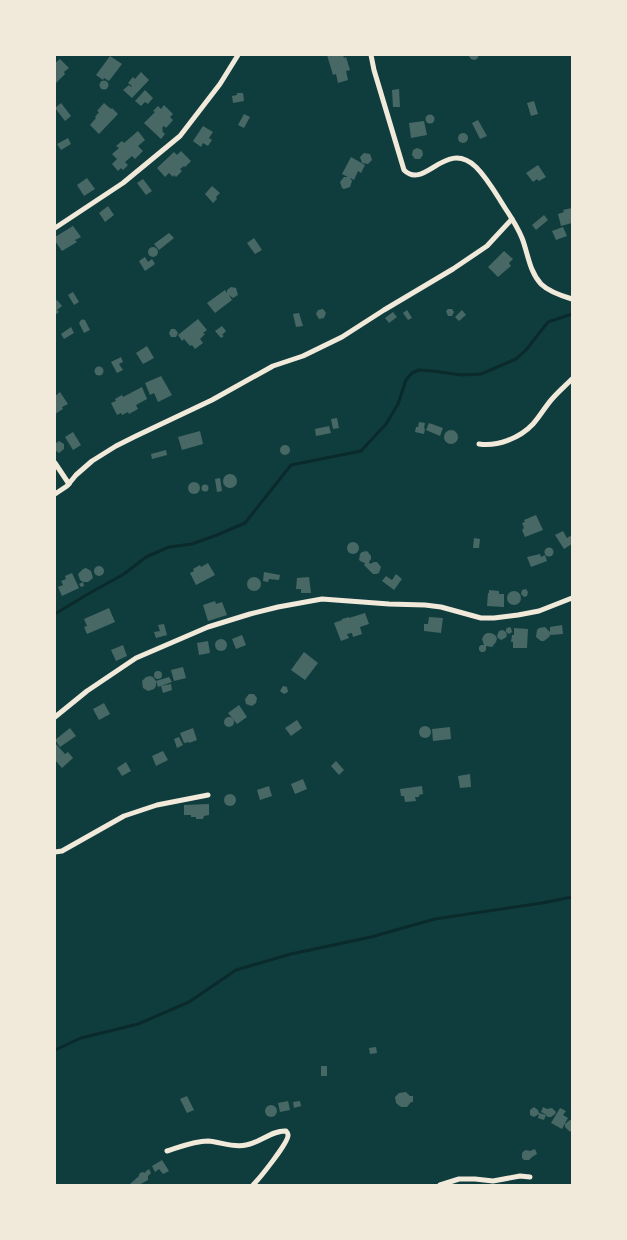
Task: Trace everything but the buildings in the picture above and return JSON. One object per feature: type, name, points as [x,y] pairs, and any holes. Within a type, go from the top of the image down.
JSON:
[{"type":"street","points":[[55,228],[123,183],[180,136],[220,84],[238,55]]},
{"type":"street","points":[[371,55],[404,170],[412,175],[420,175],[443,161],[460,158],[476,167],[491,186],[512,219],[522,238],[528,261],[541,284],[548,290],[572,299]]},
{"type":"street","points":[[55,494],[92,461],[130,439],[212,400],[273,366],[302,356],[342,337],[487,246],[512,219]]},
{"type":"street","points":[[479,444],[494,445],[524,432],[532,425],[552,398],[572,379]]},
{"type":"street","points":[[55,463],[68,484]]},
{"type":"street","points":[[55,716],[87,691],[136,658],[208,627],[250,614],[322,599],[425,605],[481,618],[494,618],[539,611],[572,598]]},
{"type":"street","points":[[55,852],[124,816],[157,805],[208,795]]},
{"type":"street","points":[[167,1150],[206,1141],[246,1146],[279,1131],[286,1131],[288,1136],[280,1151],[253,1185]]},
{"type":"street","points":[[440,1185],[459,1179],[475,1178],[499,1181],[520,1176],[530,1177]]},
{"type":"waterway","points":[[55,614],[124,574],[146,557],[169,547],[192,544],[245,523],[291,465],[361,451],[386,424],[398,404],[406,380],[412,373],[419,370],[461,375],[481,374],[516,359],[526,350],[548,322],[572,314]]},
{"type":"waterway","points":[[55,1050],[81,1038],[138,1024],[189,1002],[236,970],[291,954],[371,937],[435,919],[572,897]]}]
